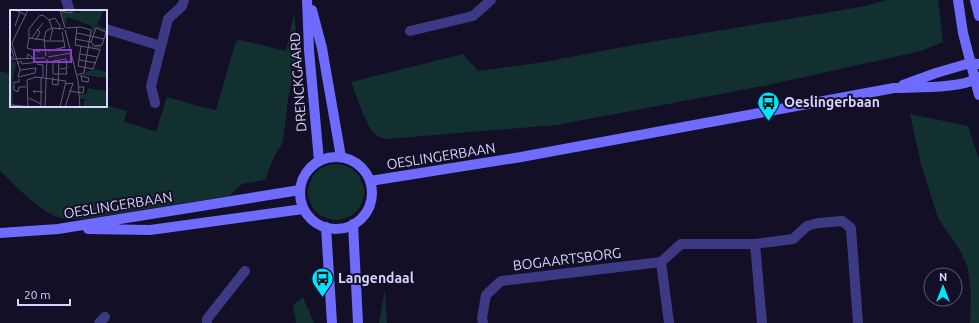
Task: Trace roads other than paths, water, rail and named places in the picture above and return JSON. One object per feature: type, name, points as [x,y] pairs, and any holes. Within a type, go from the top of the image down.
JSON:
[{"type":"main road","name":"DRENCKGAARD","points":[[308,0],[322,48],[341,157]]},
{"type":"main road","name":"DRENCKGAARD","points":[[308,0],[309,50],[319,161]]},
{"type":"main road","points":[[958,0],[963,34],[975,64],[979,95]]},
{"type":"main road","points":[[975,0],[979,16]]},
{"type":"main road","name":"OESLINGERBAAN","points":[[894,88],[936,72],[975,64]]},
{"type":"main road","name":"OESLINGERBAAN","points":[[370,181],[521,158],[894,88],[952,85],[977,78]]},
{"type":"main road","points":[[341,157],[357,163],[364,170],[370,181],[372,193],[370,203],[362,218],[353,224],[342,228],[333,229],[315,222],[307,215],[303,209],[300,198],[300,190],[301,184],[309,168],[319,161],[328,158],[341,157]]},
{"type":"main road","name":"OESLINGERBAAN","points":[[58,229],[300,190]]},
{"type":"main road","name":"OESLINGERBAAN","points":[[0,233],[58,229],[150,230],[303,209]]},
{"type":"main road","points":[[353,224],[358,323]]},
{"type":"main road","points":[[326,227],[332,323]]},
{"type":"street","points":[[66,0],[70,10]]},
{"type":"street","points":[[155,103],[151,86],[168,19],[182,6],[184,0]]},
{"type":"street","points":[[410,31],[473,16],[491,0]]},
{"type":"street","points":[[107,29],[161,46]]},
{"type":"street","points":[[669,323],[661,262],[681,244],[755,244],[793,239],[807,226],[818,223],[842,222],[851,228],[858,323]]},
{"type":"street","points":[[755,244],[762,323]]},
{"type":"street","name":"BOGAARTSBORG","points":[[483,323],[482,318],[486,295],[501,281],[661,262]]},
{"type":"street","points":[[207,323],[207,319],[245,271]]},
{"type":"place","name":"Oeslingerbaan","points":[[768,122]]},
{"type":"place","name":"Langendaal","points":[[322,298]]}]
